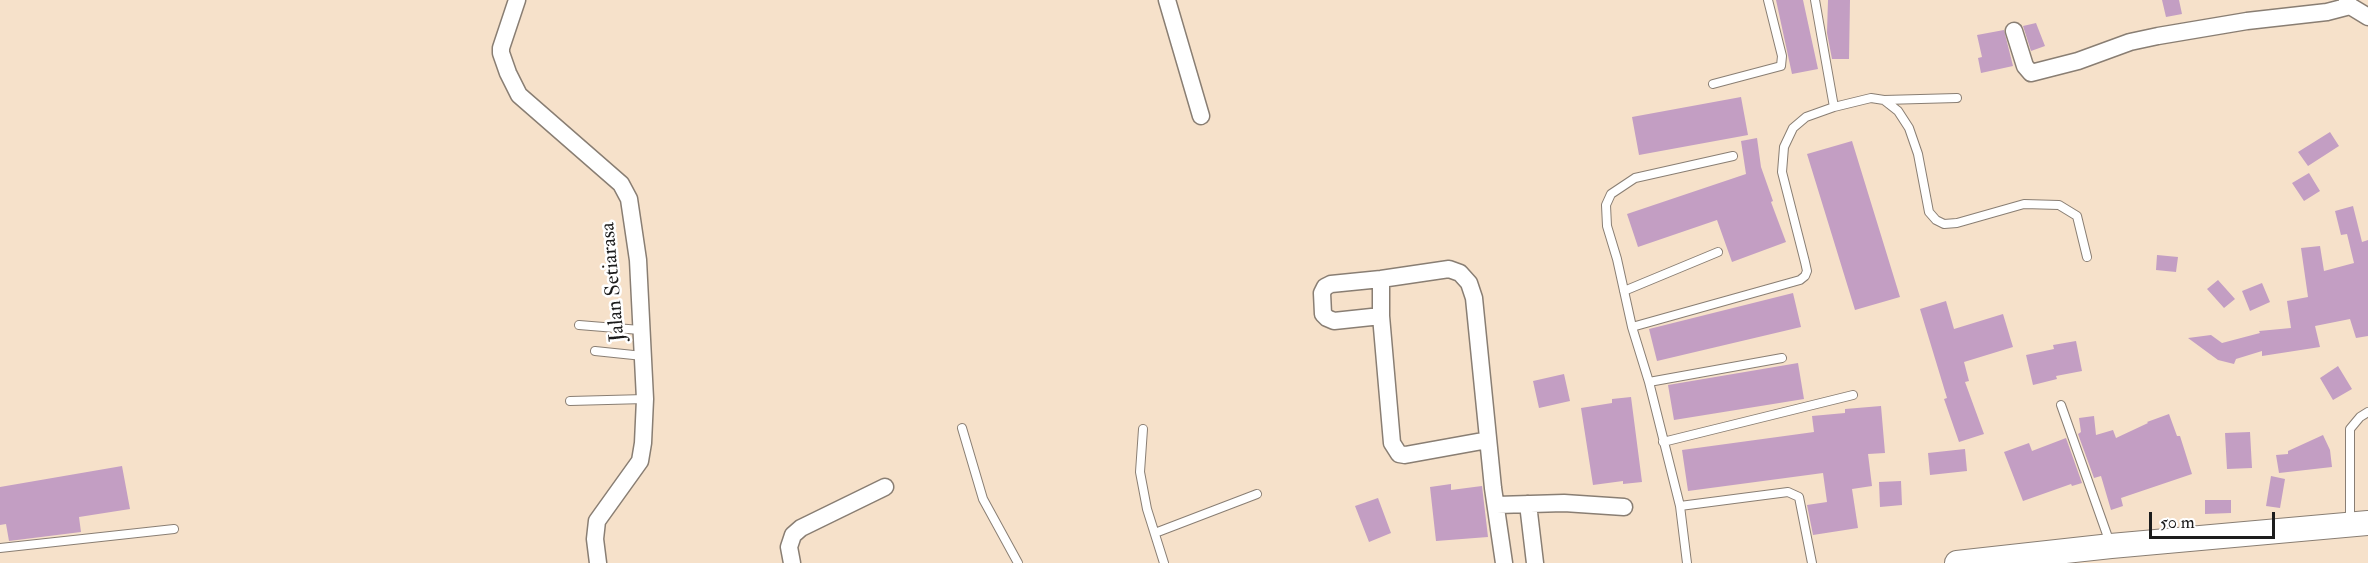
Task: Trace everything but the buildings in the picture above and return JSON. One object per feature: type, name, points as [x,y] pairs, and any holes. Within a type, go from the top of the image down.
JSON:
[{"type":"main road","points":[[1957,563],[2111,546],[2359,524]]},
{"type":"street","name":"Jalan Setiarasa","points":[[517,0],[501,53],[508,73],[519,95],[616,178],[629,199],[638,260],[645,399],[643,443],[640,461],[597,521],[594,529],[598,563]]},
{"type":"street","points":[[1167,0],[1201,116]]},
{"type":"street","points":[[2014,31],[2025,66],[2031,73],[2078,61],[2130,42],[2247,21],[2327,12],[2348,3],[2368,17]]},
{"type":"street","points":[[1381,316],[1334,321],[1323,314],[1322,293],[1331,284],[1449,269],[1460,273],[1469,283],[1474,298],[1488,441],[1504,563]]},
{"type":"street","points":[[1381,279],[1381,316],[1392,443],[1395,450],[1405,455],[1488,441]]},
{"type":"street","points":[[792,563],[789,547],[794,535],[801,528],[885,487]]},
{"type":"street","points":[[1497,505],[1584,503],[1624,507]]},
{"type":"street","points":[[1528,504],[1534,563]]},
{"type":"lane","points":[[1713,84],[1781,66],[1782,56],[1768,0]]},
{"type":"lane","points":[[1815,0],[1834,107]]},
{"type":"lane","points":[[1632,327],[1800,280],[1804,276],[1807,271],[1805,261],[1782,172],[1784,147],[1793,128],[1806,117],[1871,98],[1884,100],[1957,98]]},
{"type":"lane","points":[[1884,100],[1898,111],[1909,128],[1918,154],[1929,212],[1936,220],[1944,224],[1984,217],[2005,208],[2024,204],[2059,205],[2077,216],[2087,257]]},
{"type":"lane","points":[[1687,563],[1680,506],[1649,382],[1632,327],[1607,226],[1605,205],[1611,194],[1635,178],[1733,156]]},
{"type":"lane","points":[[1624,291],[1718,252]]},
{"type":"lane","points":[[579,325],[640,330]]},
{"type":"lane","points":[[594,351],[643,356]]},
{"type":"lane","points":[[1649,382],[1782,358]]},
{"type":"lane","points":[[1663,442],[1853,395]]},
{"type":"lane","points":[[570,400],[645,399]]},
{"type":"lane","points":[[2061,405],[2111,546]]},
{"type":"lane","points":[[2359,524],[2350,429],[2360,417],[2368,412]]},
{"type":"lane","points":[[962,428],[985,505],[1018,563]]},
{"type":"lane","points":[[1143,429],[1140,472],[1147,509],[1164,563]]},
{"type":"lane","points":[[1680,506],[1788,492],[1798,497],[1812,563]]},
{"type":"lane","points":[[1155,533],[1257,494]]},
{"type":"lane","points":[[0,548],[174,529]]}]
